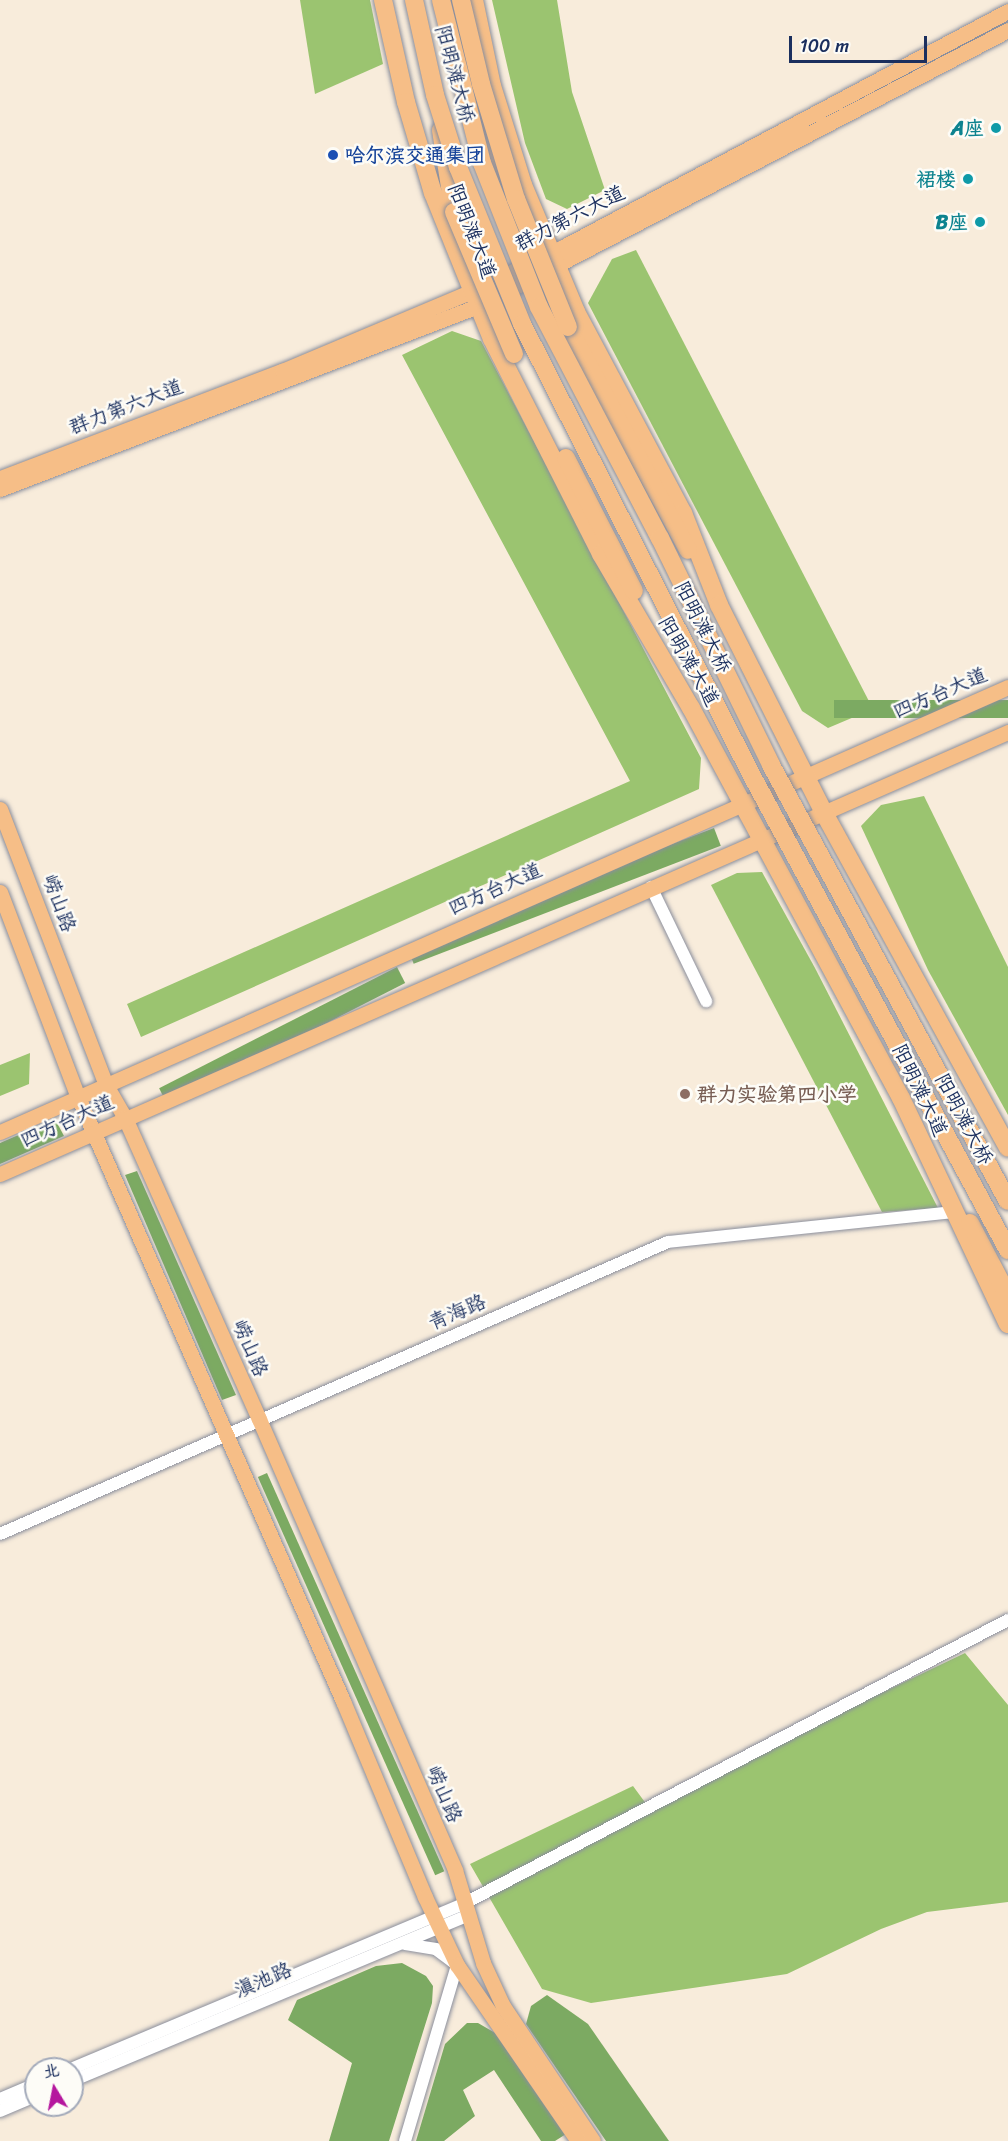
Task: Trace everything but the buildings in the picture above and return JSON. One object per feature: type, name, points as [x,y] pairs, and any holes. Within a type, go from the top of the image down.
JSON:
[{"type":"highway","name":"阳明滩大道","points":[[383,0],[416,136],[475,299],[601,554],[691,708],[760,840],[901,1098],[952,1212],[1008,1324]]},
{"type":"highway","points":[[394,0],[417,100],[454,212],[501,328],[616,552],[691,708]]},
{"type":"highway","name":"阳明滩大桥","points":[[414,0],[435,95],[483,233],[522,324],[752,776],[1008,1250]]},
{"type":"highway","name":"阳明滩大桥","points":[[441,0],[462,94],[494,196],[551,331],[660,538],[771,765],[1008,1201]]},
{"type":"highway","points":[[461,0],[481,84],[516,199]]},
{"type":"highway","points":[[474,0],[492,86],[552,261],[683,513],[719,605]]},
{"type":"highway","points":[[462,94],[516,199],[568,327],[670,519],[719,605],[824,813],[959,1064],[1008,1148]]},
{"type":"highway","points":[[435,95],[454,212]]},
{"type":"highway","points":[[959,1064],[1008,1165]]},
{"type":"highway","points":[[901,1098],[1008,1296]]},
{"type":"main road","name":"群力第六大道","points":[[552,261],[1008,11]]},
{"type":"main road","name":"群力第六大道","points":[[0,489],[475,299],[1008,30]]},
{"type":"main road","name":"群力第六大道","points":[[0,478],[475,299]]},
{"type":"main road","name":"四方台大道","points":[[0,1132],[805,774],[1008,687]]},
{"type":"main road","name":"四方台大道","points":[[0,1174],[1008,732]]},
{"type":"main road","name":"崂山路","points":[[0,809],[106,1085],[125,1118],[259,1419],[455,1870],[483,1963],[503,2006],[593,2141]]},
{"type":"main road","points":[[0,892],[78,1097],[437,1922],[458,1965],[578,2141]]},
{"type":"street","points":[[651,887],[706,1001]]},
{"type":"street","name":"青海路","points":[[0,1534],[225,1433],[668,1242],[952,1212]]},
{"type":"street","name":"滇池路","points":[[84,2064],[467,1909],[1008,1620]]},
{"type":"street","name":"滇池路","points":[[84,2076],[401,1944],[437,1922]]},
{"type":"street","points":[[401,1944],[436,1950],[458,1965],[405,2141]]},
{"type":"street","points":[[0,2099],[24,2089]]},
{"type":"street","points":[[0,2111],[24,2101]]},
{"type":"green space","points":[[300,0],[370,0],[383,64],[315,94]]},
{"type":"green space","points":[[492,0],[557,0],[572,92],[605,190],[567,209],[546,199],[525,143]]},
{"type":"green space","points":[[636,250],[873,709],[828,728],[802,711],[588,303],[612,259]]},
{"type":"green space","points":[[452,331],[481,341],[701,758],[699,789],[141,1037],[127,1004],[630,781],[402,355]]},
{"type":"green space","points":[[834,700],[1008,700],[1008,718],[834,718]]},
{"type":"green space","points":[[924,796],[1008,967],[1008,1115],[928,970],[861,826],[881,805]]},
{"type":"green space","points":[[714,828],[721,846],[414,964],[407,946]]},
{"type":"green space","points":[[762,872],[815,968],[938,1208],[882,1212],[711,885],[737,873]]},
{"type":"green space","points":[[397,967],[405,983],[167,1104],[159,1088]]},
{"type":"green space","points":[[30,1053],[29,1084],[0,1096],[0,1065]]},
{"type":"green space","points":[[55,1119],[64,1136],[0,1164],[0,1143]]},
{"type":"green space","points":[[137,1171],[236,1395],[222,1400],[125,1175]]},
{"type":"green space","points":[[267,1473],[444,1871],[435,1875],[258,1477]]},
{"type":"green space","points":[[965,1653],[1008,1705],[1008,1902],[927,1912],[881,1929],[787,1974],[591,2003],[542,1989],[470,1864],[633,1786],[647,1805]]},
{"type":"green space","points":[[402,1963],[426,1976],[433,1986],[432,2003],[389,2141],[329,2141],[352,2063],[288,2020],[297,2000],[376,1966]]},
{"type":"green space","points":[[547,1995],[588,2024],[669,2141],[606,2141],[526,2024],[531,2006]]},
{"type":"green space","points":[[467,2023],[478,2023],[497,2034],[566,2134],[555,2141],[541,2141],[494,2070],[463,2090],[475,2116],[444,2141],[416,2141],[445,2044]]},
{"type":"place","name":"A座","points":[[996,128]]},
{"type":"place","name":"哈尔滨交通集团","points":[[333,155]]},
{"type":"place","name":"裙楼","points":[[968,179]]},
{"type":"place","name":"B座","points":[[980,222]]},
{"type":"place","name":"群力实验第四小学","points":[[685,1094]]}]
